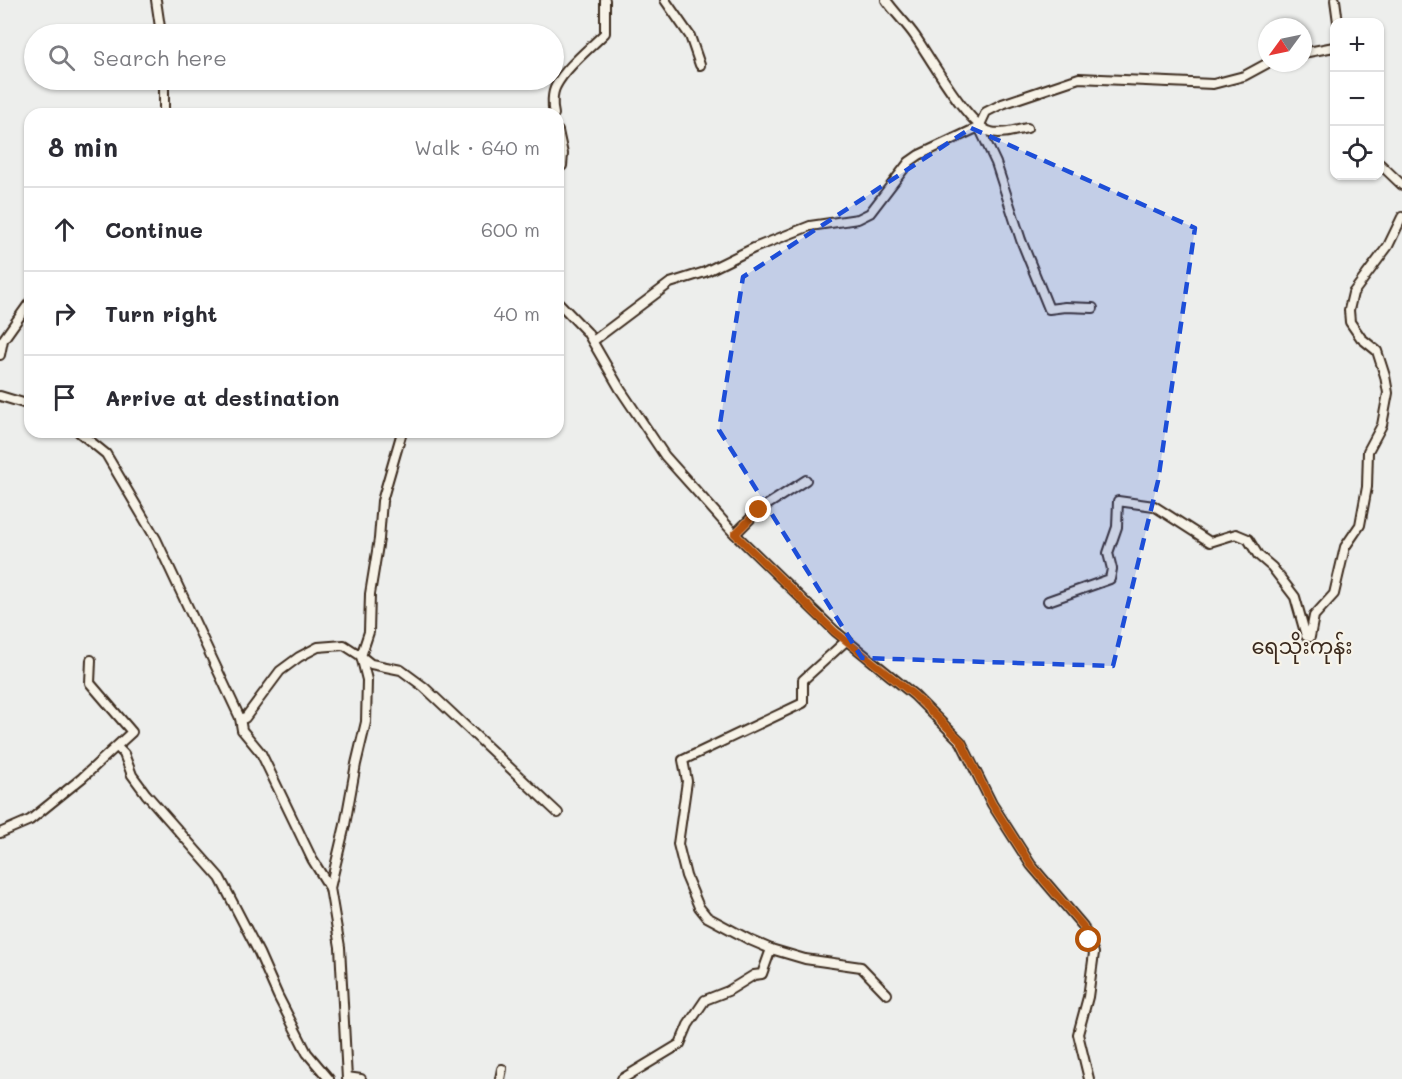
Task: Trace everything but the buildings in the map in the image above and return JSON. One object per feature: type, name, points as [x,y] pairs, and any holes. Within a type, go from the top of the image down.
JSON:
[{"type":"street","points":[[156,0],[160,24]]},
{"type":"street","points":[[564,75],[605,33],[605,0]]},
{"type":"street","points":[[665,0],[690,36],[700,65]]},
{"type":"street","points":[[886,0],[907,25],[935,68],[979,127],[996,163],[1021,240],[1049,309],[1093,308]]},
{"type":"street","points":[[1335,0],[1337,18]]},
{"type":"street","points":[[1312,52],[1330,48]]},
{"type":"street","points":[[593,341],[670,283],[705,272],[753,248],[810,226],[858,219],[870,213],[909,162],[948,140],[979,127],[986,112],[1002,104],[1079,78],[1213,84],[1244,76],[1258,68]]},
{"type":"street","points":[[164,90],[165,108]]},
{"type":"street","points":[[553,108],[555,90]]},
{"type":"street","points":[[979,127],[999,133],[1027,128]]},
{"type":"street","points":[[1384,168],[1402,185]]},
{"type":"street","points":[[1048,601],[1110,579],[1112,569],[1108,553],[1117,527],[1118,501],[1140,504],[1154,506],[1210,542],[1236,534],[1248,538],[1258,555],[1272,567],[1295,597],[1306,636],[1310,637],[1314,616],[1334,594],[1345,548],[1360,525],[1367,487],[1368,451],[1382,425],[1388,393],[1377,351],[1361,338],[1350,322],[1348,310],[1350,300],[1388,246],[1402,218]]},
{"type":"street","points":[[564,308],[578,321],[593,341],[620,389],[665,456],[735,534],[834,631],[914,695],[961,741],[992,804],[1031,865],[1083,926],[1094,953],[1088,997],[1078,1034],[1089,1079]]},
{"type":"street","points":[[0,355],[3,340],[24,310]]},
{"type":"street","points":[[0,396],[24,403]]},
{"type":"street","points":[[86,438],[106,454],[156,539],[240,718],[242,730],[261,753],[312,859],[330,888],[340,947],[347,1078],[361,1079]]},
{"type":"street","points":[[330,888],[366,722],[367,680],[361,656],[369,632],[370,594],[379,539],[382,501],[400,438]]},
{"type":"street","points":[[735,534],[759,510],[806,480]]},
{"type":"street","points":[[847,640],[802,680],[803,703],[683,760],[687,781],[678,844],[686,876],[699,907],[716,924],[771,949],[805,959],[861,968],[887,994]]},
{"type":"street","points":[[240,718],[245,718],[280,671],[318,647],[344,645],[371,664],[401,670],[424,687],[558,813]]},
{"type":"street","points":[[0,833],[30,820],[117,747],[128,733],[132,732],[90,683],[91,660]]},
{"type":"street","points":[[117,747],[124,754],[132,775],[146,794],[220,878],[259,952],[307,1053],[328,1079]]},
{"type":"street","points":[[622,1079],[680,1044],[688,1024],[705,1000],[728,992],[754,975],[762,974],[771,949]]},
{"type":"street","points":[[500,1079],[502,1069]]},
{"type":"highlighted area","points":[[971,128],[1195,228],[1158,481],[1113,666],[862,658],[719,430],[743,277]]},
{"type":"district","name":"ရေသိုးကုန်း","points":[[1302,645]]},
{"type":"route","points":[[759,510],[735,534],[834,631],[914,695],[961,741],[992,804],[1031,865],[1083,926],[1089,940]]}]
